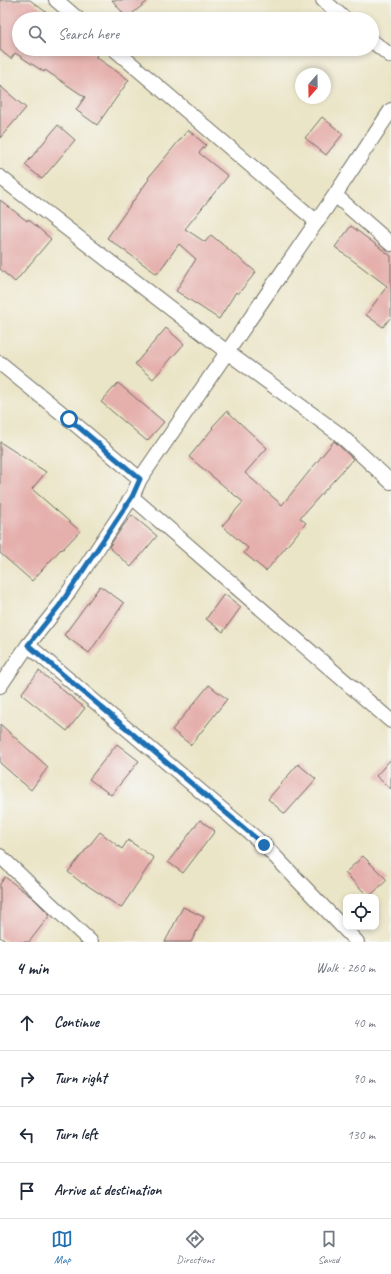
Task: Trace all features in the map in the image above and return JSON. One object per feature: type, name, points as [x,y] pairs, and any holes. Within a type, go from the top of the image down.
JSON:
[{"type":"street","points":[[56,0],[70,12]]},
{"type":"street","points":[[323,0],[337,12]]},
{"type":"street","points":[[379,47],[391,56]]},
{"type":"street","points":[[122,56],[317,222]]},
{"type":"street","points":[[0,686],[28,645],[60,605],[132,497],[140,479],[317,222],[391,110]]},
{"type":"street","points":[[0,177],[227,352],[339,434],[391,482]]},
{"type":"street","points":[[335,195],[391,244]]},
{"type":"street","points":[[0,363],[140,479]]},
{"type":"street","points":[[132,497],[391,722]]},
{"type":"street","points":[[28,645],[264,845],[357,942]]},
{"type":"street","points":[[0,856],[91,942]]},
{"type":"building","points":[[0,0],[30,0],[46,12],[12,12],[13,56],[11,59],[0,50]]},
{"type":"building","points":[[112,0],[149,0],[134,12],[122,12]]},
{"type":"building","points":[[20,56],[96,56],[129,80],[97,125],[76,110],[85,97],[45,70],[44,72]]},
{"type":"building","points":[[0,86],[26,108],[0,138]]},
{"type":"building","points":[[322,117],[343,134],[326,155],[305,138]]},
{"type":"building","points":[[58,125],[75,140],[42,179],[25,165]]},
{"type":"building","points":[[188,130],[206,145],[199,153],[228,176],[185,229],[205,242],[211,235],[256,272],[238,294],[236,292],[219,319],[176,291],[196,259],[179,244],[157,274],[107,238],[149,179],[148,178]]},
{"type":"building","points":[[0,200],[27,221],[28,219],[51,239],[15,282],[0,269]]},
{"type":"building","points":[[351,226],[391,256],[391,317],[383,327],[366,315],[387,286],[335,247]]},
{"type":"building","points":[[166,328],[184,344],[153,379],[135,364]]},
{"type":"building","points":[[118,383],[164,422],[147,441],[101,402]]},
{"type":"building","points":[[227,411],[267,448],[245,473],[282,505],[334,441],[353,459],[300,518],[306,523],[266,571],[244,553],[248,548],[222,526],[243,502],[189,457],[213,428],[212,427]]},
{"type":"building","points":[[0,442],[46,472],[32,489],[80,531],[62,550],[61,549],[32,581],[0,553]]},
{"type":"building","points":[[132,515],[157,536],[131,567],[109,547]]},
{"type":"building","points":[[100,586],[124,603],[89,653],[64,635]]},
{"type":"building","points":[[224,594],[241,607],[223,632],[206,619]]},
{"type":"building","points":[[39,671],[85,708],[67,731],[21,694]]},
{"type":"building","points":[[209,685],[227,699],[191,745],[172,730]]},
{"type":"building","points":[[0,724],[48,767],[31,790],[0,763]]},
{"type":"building","points":[[117,744],[139,761],[111,795],[89,779]]},
{"type":"building","points":[[391,759],[391,789],[376,776]]},
{"type":"building","points":[[298,764],[316,779],[285,814],[268,799]]},
{"type":"building","points":[[200,820],[215,831],[183,873],[168,862]]},
{"type":"building","points":[[100,832],[122,849],[128,840],[154,858],[121,908],[84,883],[83,884],[68,872]]},
{"type":"building","points":[[363,856],[387,880],[372,894],[366,894],[345,873]]},
{"type":"building","points":[[5,877],[34,899],[50,915],[29,942],[7,942],[0,937],[0,884]]},
{"type":"building","points":[[183,907],[204,917],[191,942],[165,942]]},
{"type":"route","points":[[69,419],[140,479],[132,497],[60,605],[28,645],[264,845]]}]
